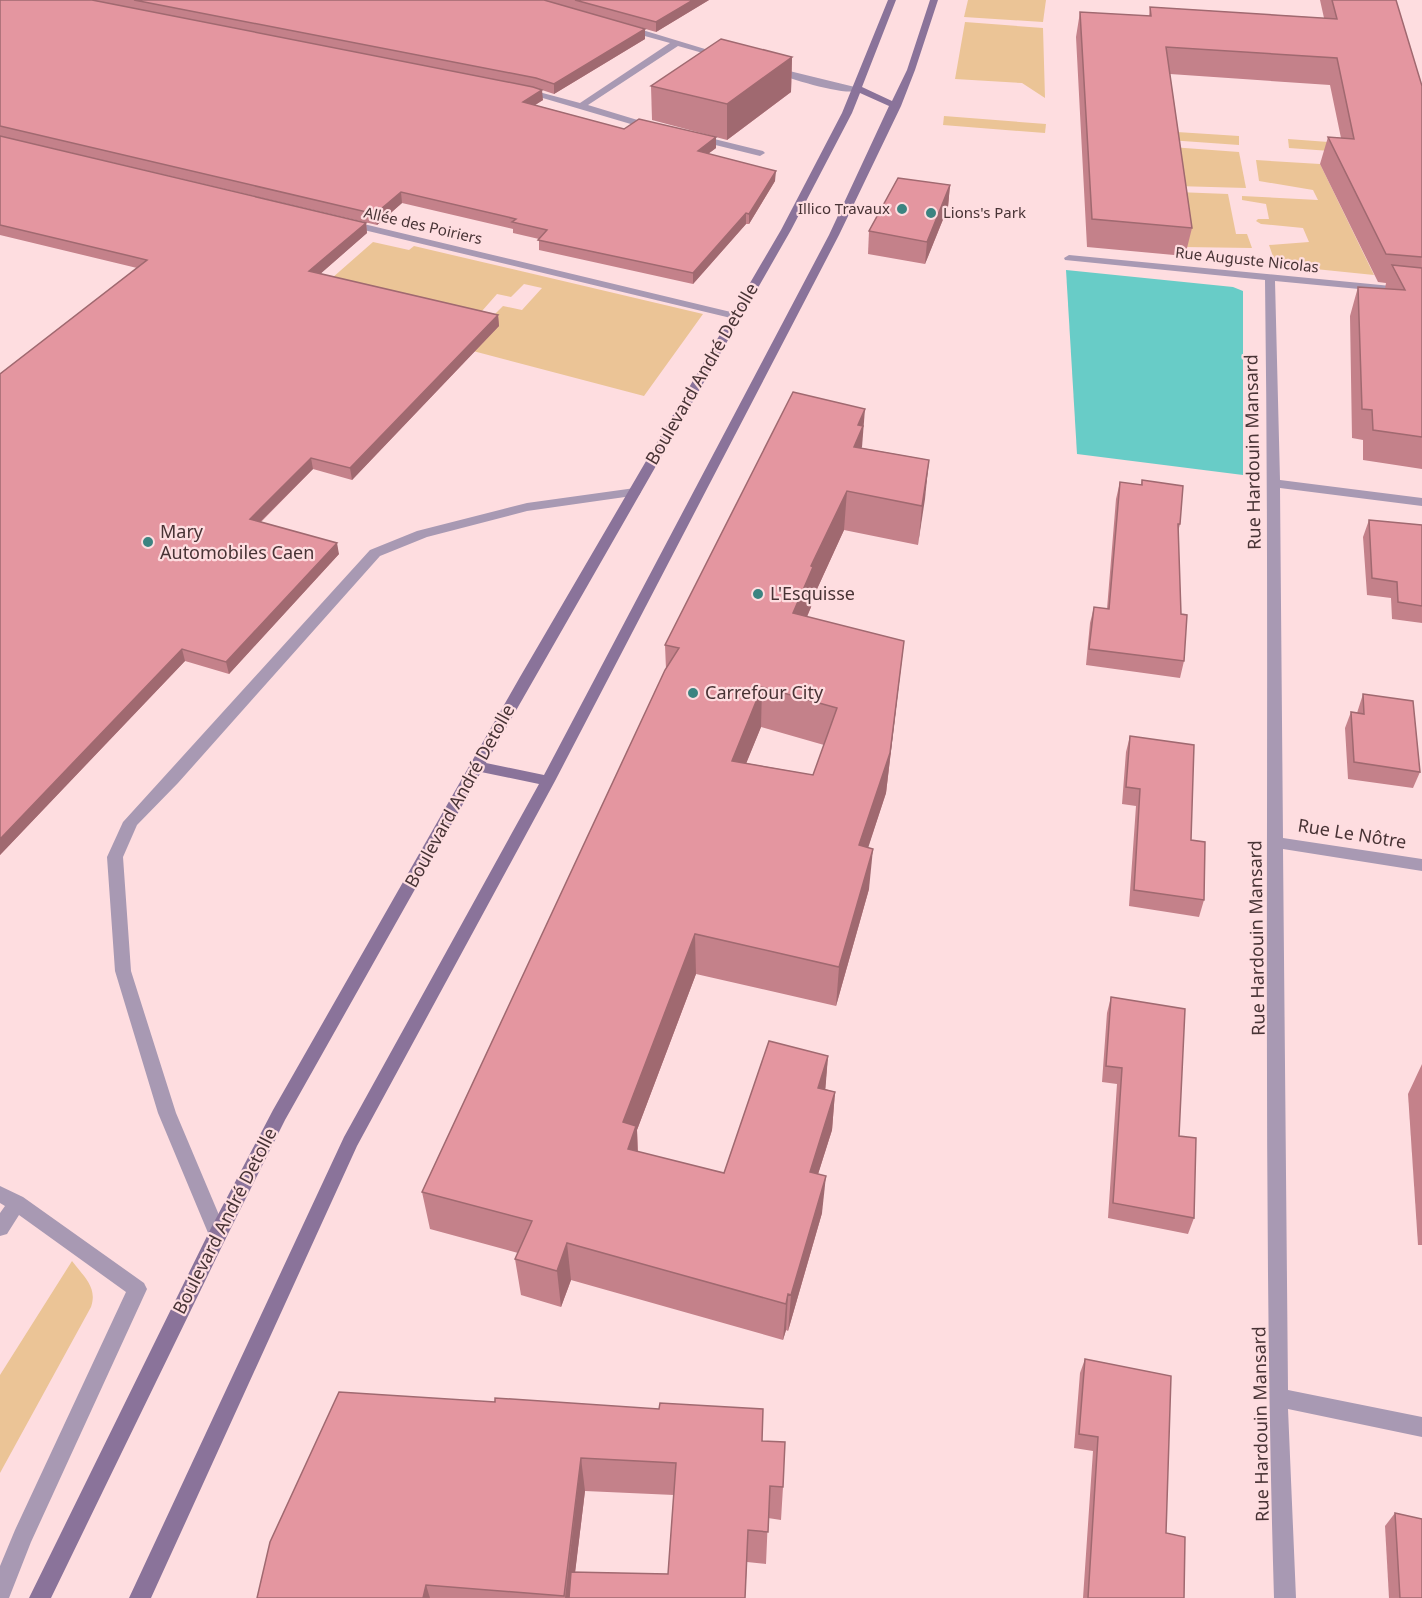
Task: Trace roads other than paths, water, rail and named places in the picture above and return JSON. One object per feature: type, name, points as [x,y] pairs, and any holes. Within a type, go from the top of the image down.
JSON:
[{"type":"main road","name":"Boulevard André Detolle","points":[[40,1598],[218,1234],[279,1115],[786,230],[858,89],[892,0]]},
{"type":"main road","points":[[140,1598],[350,1143],[548,781],[834,235],[912,70],[934,0]]},
{"type":"main road","points":[[858,89],[896,106]]},
{"type":"main road","points":[[478,766],[548,781]]},
{"type":"street","points":[[612,24],[732,58]]},
{"type":"street","points":[[581,106],[678,42]]},
{"type":"street","points":[[765,67],[831,86],[858,89]]},
{"type":"street","points":[[513,89],[662,129]]},
{"type":"street","points":[[683,135],[760,153]]},
{"type":"street","name":"Allée des Poiriers","points":[[338,221],[735,316]]},
{"type":"street","name":"Rue Auguste Nicolas","points":[[1069,258],[1422,292]]},
{"type":"street","name":"Rue Hardouin Mansard","points":[[1270,278],[1274,483],[1278,1397],[1285,1598]]},
{"type":"street","points":[[1274,483],[1422,502]]},
{"type":"street","points":[[218,1234],[167,1113],[123,970],[115,857],[131,822],[173,779],[375,553],[422,534],[526,507],[635,492]]},
{"type":"street","name":"Rue Le Nôtre","points":[[1275,842],[1422,865]]},
{"type":"street","points":[[0,1228],[8,1199],[137,1289],[22,1537],[0,1593]]},
{"type":"street","points":[[1278,1397],[1422,1426]]},
{"type":"water","points":[[1066,270],[1233,287],[1243,291],[1243,475],[1077,454]]},
{"type":"place","name":"Illico Travaux","points":[[902,209]]},
{"type":"place","name":"Lions's Park","points":[[931,213]]},
{"type":"place","name":"Mary Automobiles Caen","points":[[148,542]]},
{"type":"place","name":"L'Esquisse","points":[[758,594]]},
{"type":"place","name":"Carrefour City","points":[[693,693]]}]
